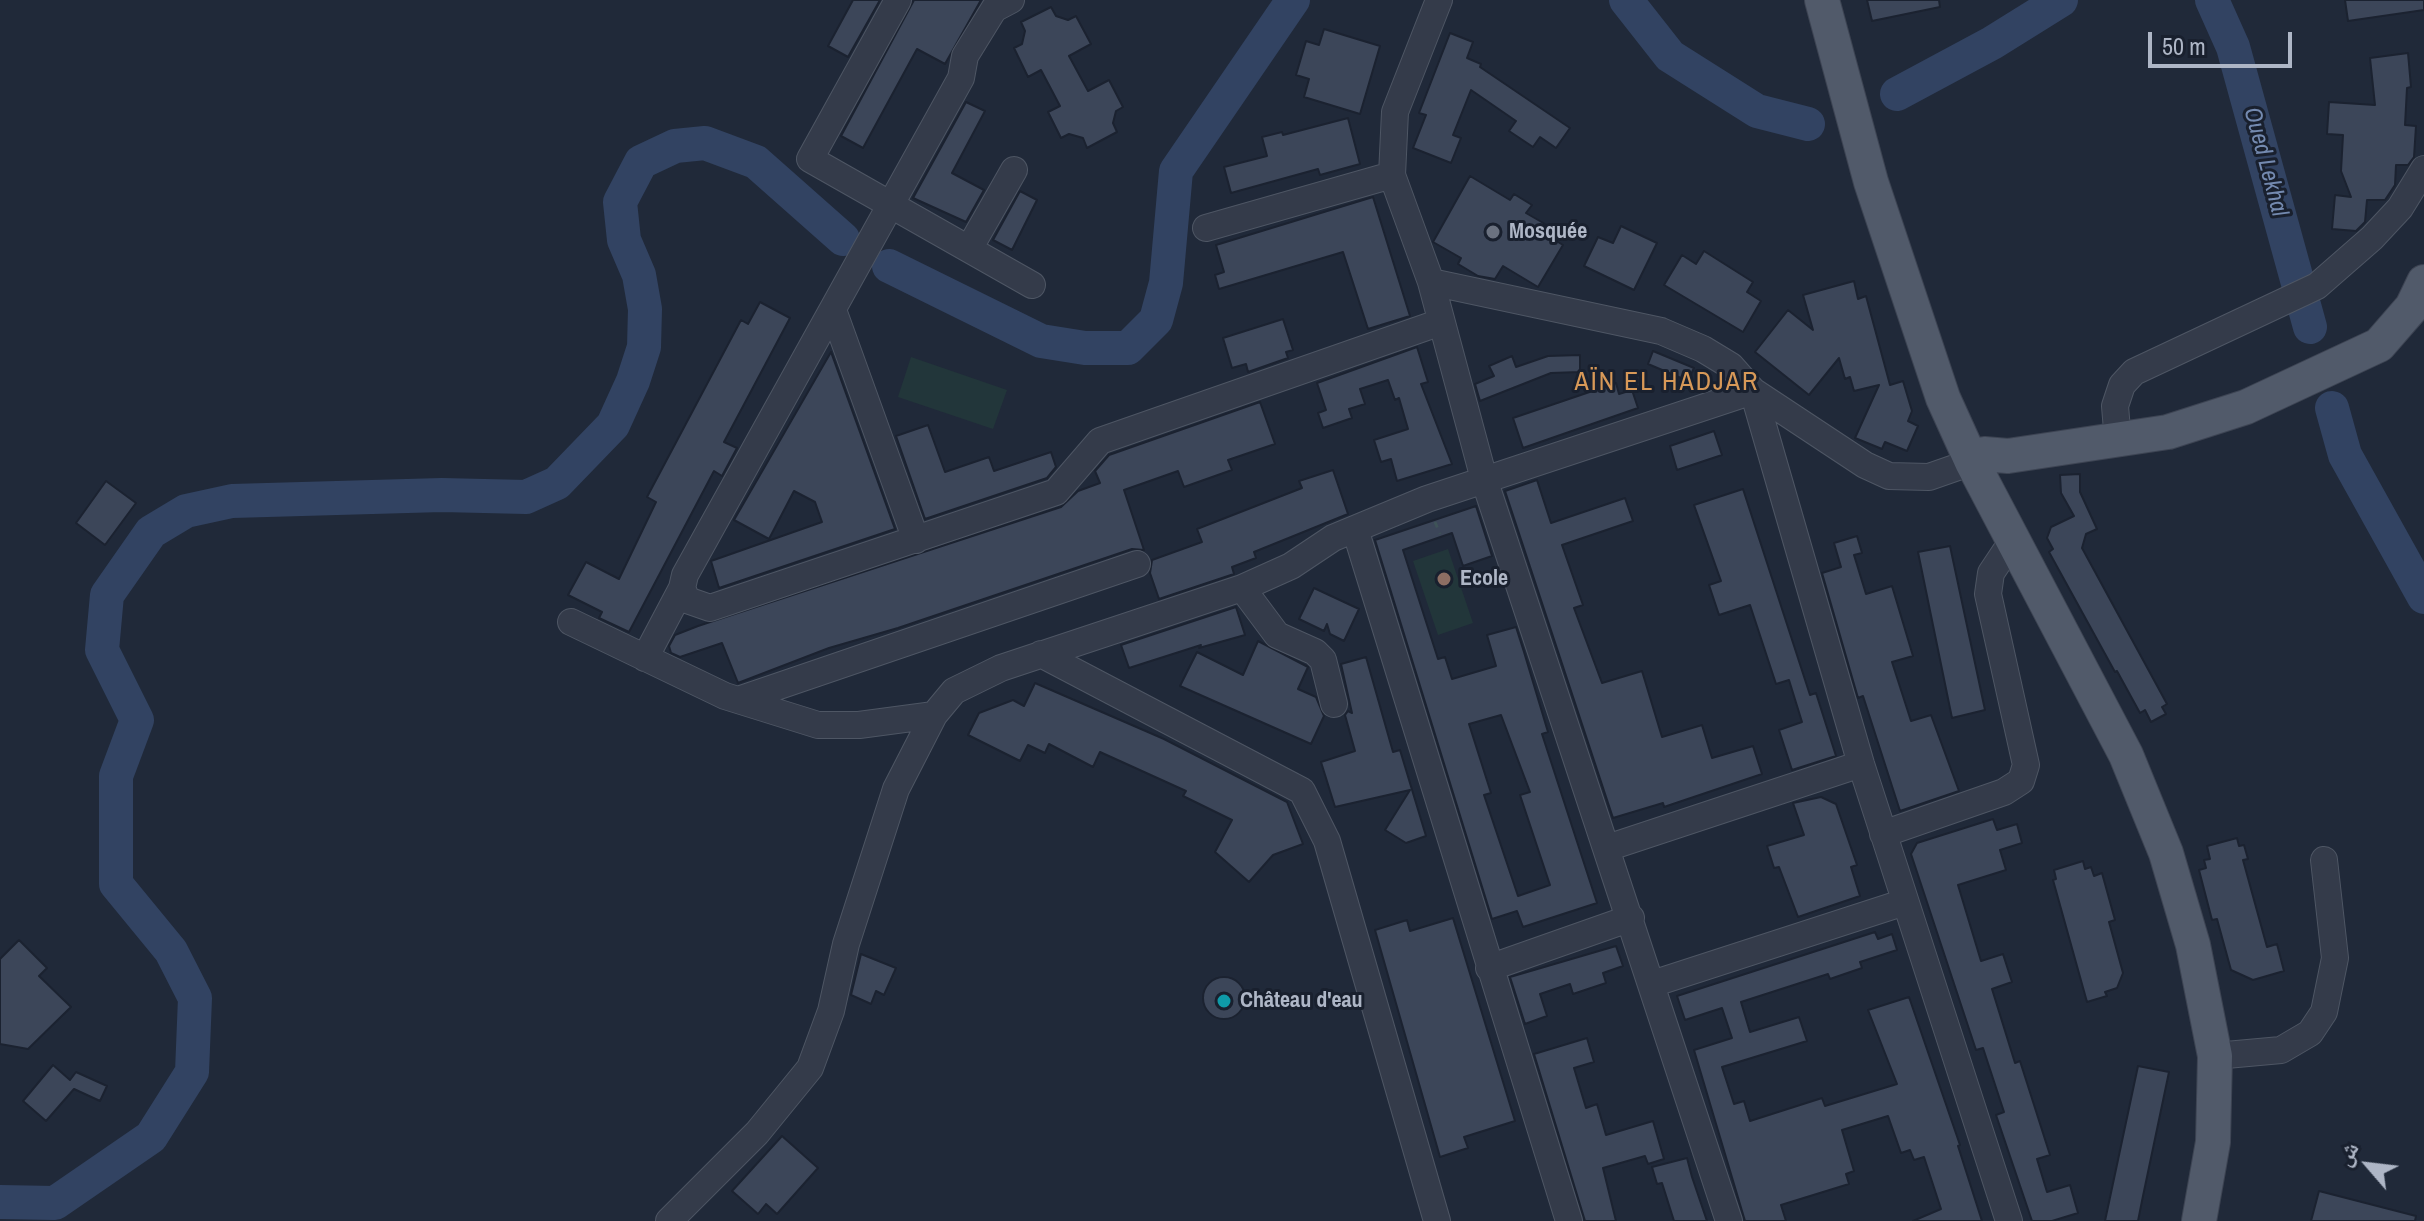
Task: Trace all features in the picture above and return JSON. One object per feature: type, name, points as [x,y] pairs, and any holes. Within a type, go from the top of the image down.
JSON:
[{"type":"main road","points":[[1822,0],[1871,182],[1943,398],[1972,462],[2126,755],[2166,853],[2193,945],[2215,1056],[2213,1142],[2199,1221]]},
{"type":"main road","points":[[1972,462],[1984,454],[2008,456],[2118,442],[2183,428],[2246,407],[2379,345],[2412,307],[2424,282]]},
{"type":"street","points":[[898,0],[810,159],[1032,285]]},
{"type":"street","points":[[645,658],[682,588],[685,575],[961,78],[965,56],[994,9],[1011,0]]},
{"type":"street","points":[[1439,0],[1395,112],[1392,175],[1431,282],[1484,479],[1729,1221]]},
{"type":"street","points":[[2118,442],[2115,406],[2122,385],[2134,372],[2317,286],[2400,208],[2424,169]]},
{"type":"street","points":[[969,249],[1014,170]]},
{"type":"street","points":[[1206,228],[1392,175]]},
{"type":"street","points":[[1431,282],[1661,331],[1731,366],[1753,391],[1865,465],[1889,476],[1929,477],[1972,462]]},
{"type":"street","points":[[833,310],[916,540]]},
{"type":"street","points":[[682,588],[687,600],[710,608],[1056,492],[1100,441],[1441,322]]},
{"type":"street","points":[[669,1221],[757,1133],[810,1068],[831,1011],[876,845],[896,789],[934,715],[954,691],[1001,668],[1242,588],[1291,566],[1333,538],[1484,479],[1753,391]]},
{"type":"street","points":[[1753,391],[1861,764],[2009,1221]]},
{"type":"street","points":[[1355,529],[1569,1221]]},
{"type":"street","points":[[1883,834],[2004,792],[2021,781],[2026,765],[1988,594],[1991,573],[2013,540]]},
{"type":"street","points":[[738,700],[1137,564]]},
{"type":"street","points":[[1242,588],[1277,635],[1315,652],[1323,660],[1334,704]]},
{"type":"street","points":[[571,622],[738,700],[818,725],[859,725],[934,715]]},
{"type":"street","points":[[1041,654],[1302,791],[1327,841],[1437,1221]]},
{"type":"street","points":[[1607,848],[1861,764]]},
{"type":"street","points":[[2215,1056],[2281,1050],[2310,1033],[2324,1012],[2335,958],[2324,860]]},
{"type":"street","points":[[1652,984],[1905,902]]},
{"type":"street","points":[[1489,968],[1631,918]]},
{"type":"green space","points":[[911,357],[1007,390],[993,429],[898,397]]},
{"type":"green space","points":[[1448,549],[1473,623],[1438,635],[1413,561]]},
{"type":"building","points":[[853,0],[880,0],[848,57],[828,46]]},
{"type":"building","points":[[914,0],[981,0],[945,64],[917,49],[863,148],[841,136]]},
{"type":"building","points":[[1867,0],[1939,0],[1940,7],[1872,21]]},
{"type":"building","points":[[2345,0],[2424,0],[2424,10],[2348,21]]},
{"type":"building","points":[[1051,7],[1056,16],[1068,20],[1076,16],[1091,44],[1069,56],[1088,91],[1109,80],[1123,107],[1116,111],[1113,123],[1117,132],[1087,148],[1083,138],[1069,134],[1061,138],[1048,112],[1060,106],[1041,70],[1028,77],[1014,48],[1022,44],[1025,31],[1021,22]]},
{"type":"building","points":[[1324,29],[1380,46],[1360,114],[1304,97],[1309,79],[1296,75],[1306,41],[1319,45]]},
{"type":"building","points":[[1450,33],[1473,42],[1467,58],[1481,64],[1480,67],[1570,128],[1556,148],[1540,137],[1533,147],[1509,131],[1516,121],[1471,90],[1453,135],[1461,138],[1451,163],[1413,148],[1426,115],[1419,113]]},
{"type":"building","points":[[2408,53],[2411,87],[2407,88],[2405,125],[2416,126],[2414,157],[2408,165],[2396,165],[2395,185],[2385,200],[2367,200],[2365,222],[2356,231],[2332,229],[2335,195],[2351,197],[2341,171],[2343,135],[2327,134],[2329,102],[2375,105],[2370,58]]},
{"type":"building","points":[[966,102],[985,111],[952,173],[984,190],[966,222],[913,198]]},
{"type":"building","points":[[1348,118],[1360,164],[1320,175],[1318,169],[1231,193],[1224,167],[1267,156],[1262,137],[1282,132],[1283,135]]},
{"type":"building","name":"Mosquée","points":[[1470,176],[1510,200],[1514,194],[1532,205],[1526,213],[1552,228],[1548,236],[1563,245],[1538,287],[1503,266],[1495,279],[1478,276],[1458,264],[1461,258],[1433,242]]},
{"type":"building","points":[[1020,191],[1037,200],[1012,250],[993,240]]},
{"type":"building","points":[[1373,197],[1410,316],[1368,329],[1343,252],[1219,289],[1215,275],[1224,272],[1216,245]]},
{"type":"building","points":[[1621,226],[1657,243],[1634,290],[1584,266],[1598,237],[1613,243]]},
{"type":"building","points":[[1704,251],[1753,282],[1747,292],[1761,301],[1743,332],[1664,285],[1682,255],[1696,264]]},
{"type":"building","points":[[1854,281],[1858,299],[1866,296],[1890,385],[1903,381],[1912,411],[1908,421],[1918,426],[1907,451],[1885,442],[1882,449],[1855,438],[1879,385],[1854,391],[1850,377],[1845,379],[1839,358],[1809,395],[1755,352],[1788,310],[1813,330],[1803,295]]},
{"type":"building","points":[[760,302],[790,318],[724,442],[737,448],[722,476],[714,471],[629,632],[599,618],[602,612],[568,595],[586,562],[619,579],[656,502],[647,497],[741,320],[748,324]]},
{"type":"building","points":[[1283,319],[1293,350],[1286,352],[1288,358],[1248,372],[1246,364],[1232,368],[1223,338]]},
{"type":"building","points":[[1417,347],[1428,382],[1421,384],[1452,464],[1397,481],[1391,459],[1381,462],[1374,440],[1408,429],[1399,398],[1395,400],[1388,380],[1360,389],[1365,404],[1349,409],[1352,418],[1323,428],[1318,413],[1326,410],[1317,383]]},
{"type":"building","points":[[1653,351],[1694,368],[1688,381],[1648,364]]},
{"type":"building","points":[[831,352],[895,529],[719,588],[711,561],[822,522],[815,502],[794,491],[769,539],[734,520]]},
{"type":"building","points":[[1580,355],[1580,372],[1551,373],[1480,401],[1475,384],[1494,376],[1489,366],[1512,356],[1516,367],[1548,356]]},
{"type":"building","points":[[1616,383],[1619,394],[1632,390],[1638,408],[1523,448],[1513,418]]},
{"type":"building","points":[[1260,402],[1275,444],[1228,460],[1232,470],[1184,487],[1178,471],[1124,490],[1144,550],[1132,549],[898,628],[829,648],[738,683],[722,643],[680,657],[671,653],[669,646],[675,635],[698,626],[1061,507],[1078,491],[1100,483],[1095,471],[1109,455]]},
{"type":"building","points":[[928,425],[945,472],[989,457],[994,471],[1051,452],[1056,467],[1047,478],[925,519],[896,436]]},
{"type":"building","points":[[1714,431],[1722,455],[1677,470],[1670,446]]},
{"type":"building","points":[[1333,470],[1348,514],[1254,552],[1256,558],[1232,567],[1234,574],[1159,599],[1150,573],[1152,560],[1202,542],[1197,529],[1302,488],[1299,481]]},
{"type":"building","points":[[2080,474],[2080,492],[2097,529],[2086,534],[2082,548],[2167,704],[2162,707],[2166,714],[2151,722],[2145,710],[2140,713],[2115,672],[2049,552],[2053,549],[2047,538],[2051,527],[2074,516],[2061,493],[2060,475]]},
{"type":"building","points":[[1537,480],[1551,523],[1625,498],[1633,521],[1562,545],[1583,605],[1574,608],[1602,683],[1642,671],[1662,737],[1702,725],[1712,758],[1753,746],[1762,774],[1664,807],[1663,803],[1613,818],[1505,491]]},
{"type":"building","points":[[106,481],[136,503],[105,545],[76,523]]},
{"type":"building","points":[[1743,489],[1810,695],[1816,693],[1836,756],[1792,770],[1779,730],[1802,722],[1789,680],[1776,684],[1750,605],[1719,615],[1709,585],[1721,581],[1694,505]]},
{"type":"building","points":[[1476,506],[1492,556],[1463,566],[1452,533],[1403,550],[1438,659],[1445,657],[1452,679],[1496,666],[1487,635],[1516,627],[1548,732],[1542,734],[1597,903],[1523,927],[1517,911],[1492,919],[1375,540]],"holes":[[[1501,715],[1530,792],[1520,795],[1550,885],[1518,896],[1484,795],[1491,793],[1469,724]]]},
{"type":"building","points":[[1857,536],[1862,553],[1854,555],[1866,594],[1892,586],[1913,656],[1892,662],[1911,721],[1931,715],[1959,791],[1900,811],[1863,696],[1858,698],[1822,573],[1841,567],[1834,543]]},
{"type":"building","points":[[1950,546],[1985,710],[1952,718],[1918,552]]},
{"type":"building","points":[[1314,588],[1359,609],[1344,641],[1330,634],[1327,624],[1324,631],[1299,619]]},
{"type":"building","points":[[1236,607],[1245,635],[1199,648],[1201,645],[1129,668],[1121,645]]},
{"type":"building","points":[[1258,641],[1308,667],[1298,689],[1316,697],[1324,716],[1311,744],[1180,686],[1197,652],[1243,675]]},
{"type":"building","points":[[1366,657],[1393,752],[1400,750],[1426,836],[1406,843],[1385,830],[1410,790],[1335,807],[1321,762],[1355,751],[1345,715],[1348,711],[1352,713],[1341,664]]},
{"type":"building","points":[[1035,683],[1164,739],[1287,802],[1303,844],[1273,855],[1249,882],[1215,852],[1232,820],[1183,796],[1186,791],[1100,752],[1093,767],[1049,744],[1045,753],[1028,745],[1020,761],[968,735],[979,713],[1013,700],[1024,706]]},
{"type":"building","points":[[1821,797],[1836,804],[1857,865],[1851,867],[1860,896],[1798,917],[1779,867],[1774,868],[1767,846],[1804,835],[1793,803]]},
{"type":"building","points":[[1993,819],[1997,830],[2017,824],[2022,843],[2000,850],[2006,870],[1958,885],[1981,961],[2003,954],[2012,982],[1992,989],[2015,1063],[2020,1061],[2050,1155],[2037,1159],[2047,1192],[2070,1185],[2078,1213],[2052,1221],[2032,1221],[1996,1115],[2004,1112],[1983,1048],[1976,1050],[1911,854],[1917,843]]},
{"type":"building","points":[[2237,838],[2239,846],[2244,845],[2248,859],[2243,860],[2267,947],[2277,944],[2284,971],[2253,980],[2231,970],[2217,919],[2212,920],[2199,870],[2206,868],[2204,860],[2210,859],[2207,846]]},
{"type":"building","points":[[2083,861],[2085,869],[2091,867],[2094,876],[2102,873],[2115,920],[2109,922],[2123,973],[2117,988],[2105,992],[2107,996],[2087,1002],[2053,880],[2056,879],[2054,870]]},
{"type":"building","points":[[1453,918],[1515,1121],[1464,1137],[1468,1148],[1440,1157],[1375,930],[1407,920],[1410,931]]},
{"type":"building","points":[[1875,932],[1878,939],[1892,934],[1897,950],[1860,962],[1862,968],[1830,979],[1828,974],[1741,1002],[1750,1032],[1799,1017],[1807,1041],[1722,1067],[1734,1104],[1744,1101],[1750,1121],[1822,1098],[1825,1106],[1897,1084],[1868,1010],[1909,997],[1960,1145],[1982,1221],[1913,1221],[1941,1209],[1924,1157],[1914,1160],[1910,1150],[1901,1153],[1888,1116],[1842,1130],[1854,1171],[1846,1174],[1849,1184],[1781,1205],[1786,1221],[1745,1221],[1694,1050],[1732,1038],[1722,1008],[1685,1020],[1677,996]]},
{"type":"building","points":[[19,940],[47,968],[39,976],[71,1007],[28,1049],[0,1044],[0,959]]},
{"type":"building","points":[[1616,946],[1623,966],[1603,973],[1606,983],[1573,994],[1570,984],[1540,994],[1547,1016],[1525,1024],[1510,977]]},
{"type":"building","points":[[861,954],[896,968],[884,995],[876,991],[871,1004],[851,995]]},
{"type":"building","name":"Château d'eau","points":[[1224,977],[1239,983],[1245,998],[1239,1013],[1224,1019],[1209,1013],[1203,998],[1209,983]]},
{"type":"building","points":[[1587,1038],[1594,1062],[1574,1068],[1586,1108],[1597,1104],[1606,1135],[1653,1121],[1664,1159],[1648,1164],[1645,1156],[1603,1168],[1616,1221],[1585,1221],[1534,1054]]},
{"type":"building","points":[[53,1065],[70,1080],[76,1072],[107,1086],[100,1101],[74,1089],[46,1121],[23,1101]]},
{"type":"building","points":[[2138,1066],[2169,1072],[2138,1221],[2105,1221]]},
{"type":"building","points":[[782,1136],[818,1168],[777,1214],[766,1204],[758,1214],[732,1191]]},
{"type":"building","points":[[1687,1158],[1707,1221],[1674,1221],[1662,1183],[1657,1184],[1652,1167]]},
{"type":"building","points":[[2319,1191],[2416,1216],[2415,1221],[2311,1221]]},
{"type":"waterway","points":[[889,266],[1041,341],[1085,348],[1128,348],[1156,320],[1166,283],[1176,171],[1293,0]]},
{"type":"waterway","points":[[1626,0],[1670,56],[1757,111],[1808,124]]},
{"type":"waterway","points":[[1897,94],[1992,43],[2061,0]]},
{"type":"waterway","name":"Oued Lekhal","points":[[2212,0],[2233,47],[2310,327]]},
{"type":"waterway","points":[[0,1202],[55,1203],[151,1137],[192,1072],[195,998],[171,951],[116,884],[116,776],[137,720],[102,650],[107,595],[151,532],[186,511],[232,501],[442,495],[526,497],[557,483],[613,425],[633,381],[644,347],[645,309],[639,275],[624,240],[620,202],[641,162],[675,146],[705,143],[756,162],[843,239]]},
{"type":"waterway","name":"Oued Lekhal","points":[[2332,408],[2345,455],[2424,597]]},
{"type":"place","name":"Mosquée","points":[[1493,232]]},
{"type":"place","name":"Ecole","points":[[1444,579]]},
{"type":"place","name":"Château d'eau","points":[[1224,1001]]},
{"type":"district","name":"AÏN EL HADJAR","points":[[1667,383]]}]
